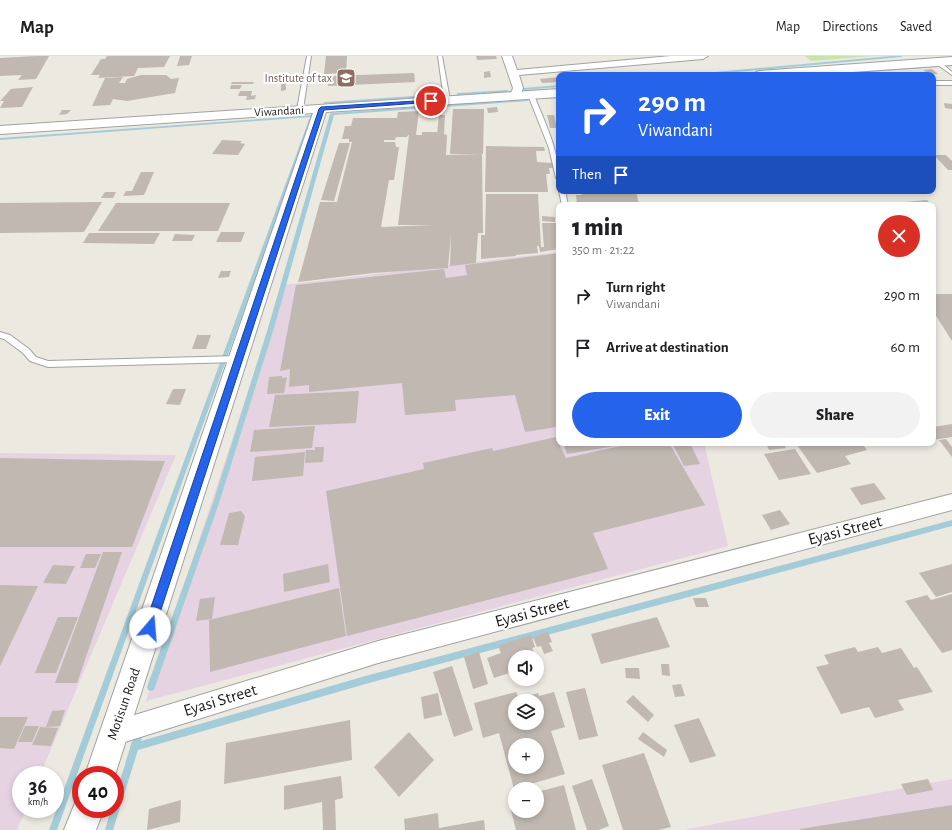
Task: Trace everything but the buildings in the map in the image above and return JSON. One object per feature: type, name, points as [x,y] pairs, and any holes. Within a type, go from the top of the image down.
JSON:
[{"type":"street","points":[[507,56],[518,88],[515,96]]},
{"type":"street","points":[[512,73],[703,56]]},
{"type":"street","points":[[801,72],[952,61]]},
{"type":"street","name":"Viwandani","points":[[0,130],[556,92]]},
{"type":"street","name":"Motisun Road","points":[[103,766],[321,109]]},
{"type":"street","name":"Eyasi Street","points":[[115,733],[378,652],[952,502]]},
{"type":"street","points":[[80,830],[85,818]]},
{"type":"lane","points":[[300,109],[309,56]]},
{"type":"lane","points":[[440,56],[447,100]]},
{"type":"lane","points":[[937,62],[952,74]]},
{"type":"lane","points":[[936,83],[952,83]]},
{"type":"lane","points":[[531,95],[552,148],[556,165]]},
{"type":"lane","points":[[0,335],[26,351],[33,359],[48,364],[239,359]]},
{"type":"shaded area","points":[[556,252],[556,446],[705,446],[728,546],[146,701],[283,285]]},
{"type":"shaded area","points":[[0,453],[176,455],[44,766],[12,766],[12,818],[22,818],[17,830],[0,830]]},
{"type":"shaded area","points":[[952,779],[952,830],[683,830]]},
{"type":"green space","points":[[805,56],[873,56],[811,61]]},
{"type":"waterway","points":[[727,72],[901,56]]},
{"type":"waterway","points":[[854,72],[952,65]]},
{"type":"waterway","points":[[524,89],[556,86]]},
{"type":"waterway","points":[[458,94],[507,91]]},
{"type":"waterway","points":[[325,103],[442,95]]},
{"type":"waterway","points":[[545,98],[556,97]]},
{"type":"waterway","points":[[151,687],[216,503],[271,328],[332,114],[527,100]]},
{"type":"waterway","points":[[0,139],[312,116],[53,830]]},
{"type":"waterway","points":[[135,747],[369,679],[952,523]]},
{"type":"waterway","points":[[135,747],[139,734]]},
{"type":"waterway","points":[[109,830],[135,747]]},
{"type":"place","name":"Institute of tax","points":[[346,78]]},
{"type":"route","points":[[150,628],[321,109],[431,101]]}]
